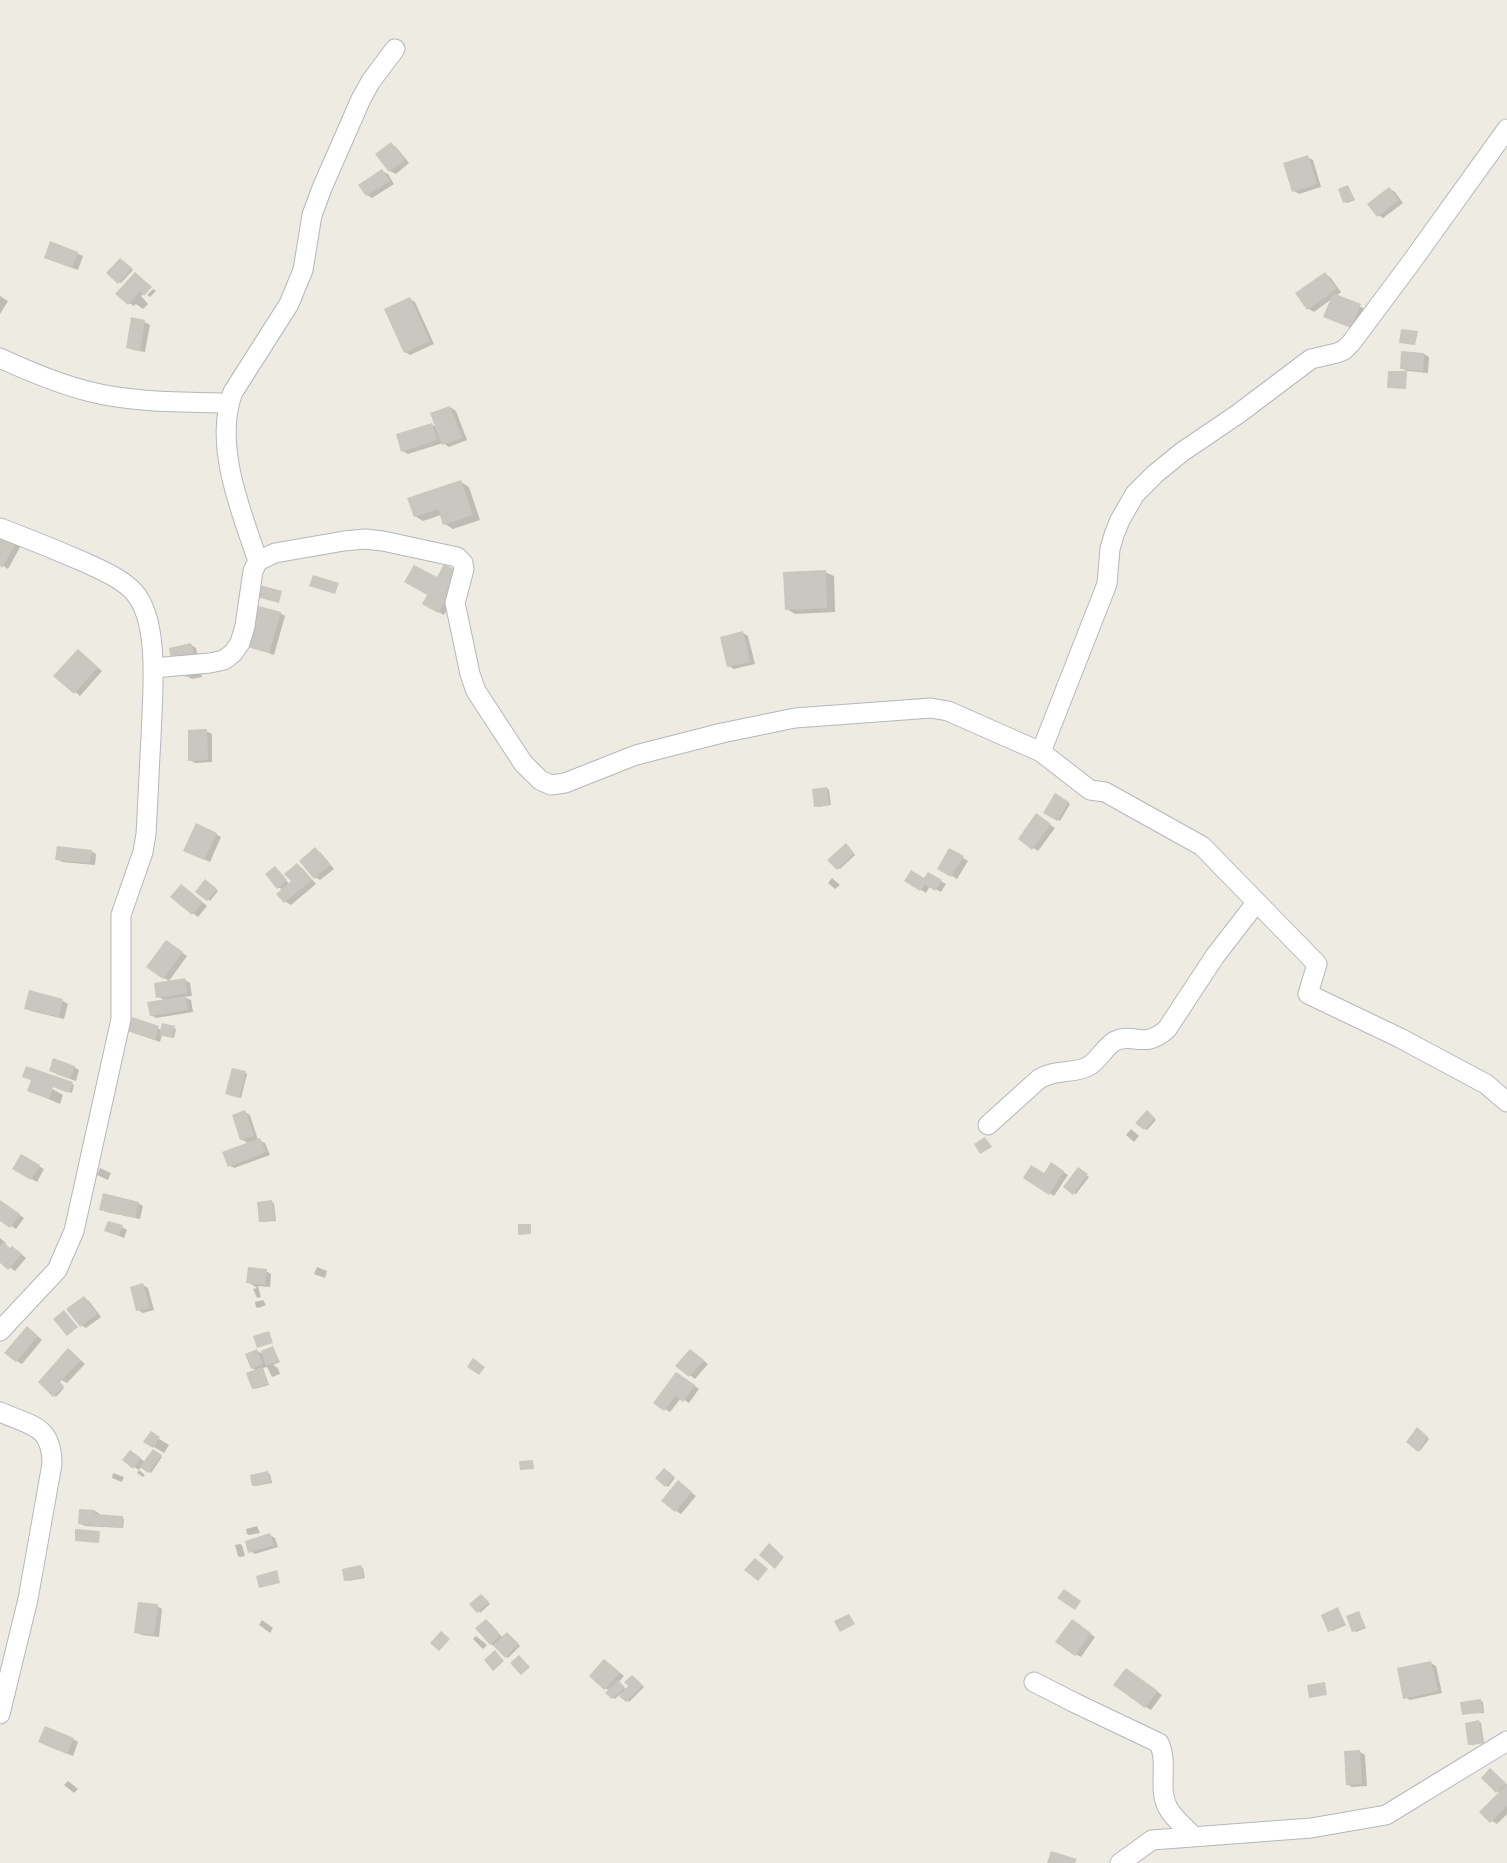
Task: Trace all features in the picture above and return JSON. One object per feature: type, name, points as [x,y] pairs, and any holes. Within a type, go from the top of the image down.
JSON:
[{"type":"street","points":[[258,561],[236,498],[229,463],[229,403],[233,392],[289,304],[303,270],[312,215],[322,188],[361,99],[395,48]]},
{"type":"street","points":[[1041,752],[1107,584],[1114,535],[1135,494],[1182,452],[1311,359],[1344,350],[1507,129]]},
{"type":"street","points":[[0,358],[89,392],[161,401],[229,403]]},
{"type":"street","points":[[0,528],[42,543],[98,569],[124,583],[135,593],[143,605],[149,625],[153,668],[146,834],[143,852],[121,915],[119,936],[121,1019],[80,1205],[74,1231],[57,1270],[0,1331]]},
{"type":"street","points":[[153,668],[210,663],[224,660],[233,653],[240,643],[245,626],[253,571],[258,561],[275,553],[365,539],[457,557],[463,563],[456,603],[476,691],[523,763],[540,780],[551,785],[565,783],[636,755],[794,718],[914,708],[948,711],[1041,752],[1090,790],[1105,792],[1202,846],[1317,964],[1308,994],[1400,1038],[1486,1084],[1507,1102]]},
{"type":"street","points":[[988,1125],[1048,1073],[1080,1070],[1090,1065],[1115,1042],[1124,1039],[1148,1040],[1167,1030],[1215,956],[1256,903]]},
{"type":"street","points":[[0,1412],[40,1429],[48,1437],[52,1449],[52,1464],[28,1599],[0,1714]]},
{"type":"street","points":[[1034,1682],[1159,1743],[1164,1758],[1163,1789],[1167,1808],[1194,1837]]},
{"type":"street","points":[[1120,1863],[1152,1840],[1311,1828],[1386,1815],[1507,1741]]},
{"type":"building","points":[[391,142],[405,160],[389,172],[375,154]]},
{"type":"building","points":[[1308,155],[1317,184],[1292,192],[1283,163]]},
{"type":"building","points":[[382,169],[390,181],[366,196],[358,185]]},
{"type":"building","points":[[1348,185],[1354,199],[1343,203],[1338,189]]},
{"type":"building","points":[[1389,187],[1399,200],[1377,217],[1367,204]]},
{"type":"building","points":[[50,241],[78,252],[72,268],[44,258]]},
{"type":"building","points":[[120,258],[132,268],[118,284],[106,273]]},
{"type":"building","points":[[135,272],[152,287],[144,296],[140,291],[128,305],[115,294]]},
{"type":"building","points":[[1325,272],[1337,289],[1307,310],[1295,293]]},
{"type":"building","points":[[1333,293],[1361,304],[1351,328],[1323,317]]},
{"type":"building","points":[[410,297],[430,341],[404,353],[384,309]]},
{"type":"building","points":[[131,317],[145,320],[140,351],[126,348]]},
{"type":"building","points":[[1401,329],[1418,331],[1415,345],[1399,343]]},
{"type":"building","points":[[1401,351],[1424,353],[1423,371],[1400,369]]},
{"type":"building","points":[[1388,371],[1407,371],[1406,389],[1387,388]]},
{"type":"building","points":[[450,406],[462,438],[442,445],[430,413]]},
{"type":"building","points":[[432,423],[437,440],[401,452],[396,434]]},
{"type":"building","points":[[461,480],[473,515],[443,525],[438,509],[414,517],[407,498]]},
{"type":"building","points":[[0,535],[20,536],[2,568],[0,566]]},
{"type":"building","points":[[444,564],[461,573],[438,613],[422,604],[427,595],[404,582],[414,565],[437,577]]},
{"type":"building","points":[[826,570],[827,608],[785,610],[783,572]]},
{"type":"building","points":[[313,575],[339,583],[335,594],[309,586]]},
{"type":"building","points":[[256,584],[282,591],[279,603],[253,596]]},
{"type":"building","points":[[255,605],[281,612],[269,653],[243,646]]},
{"type":"building","points":[[743,631],[750,662],[727,667],[720,637]]},
{"type":"building","points":[[191,643],[198,674],[185,677],[182,664],[172,666],[169,648]]},
{"type":"building","points":[[78,649],[98,667],[74,694],[53,676]]},
{"type":"building","points":[[207,729],[208,760],[188,761],[188,730]]},
{"type":"building","points":[[827,787],[829,805],[814,807],[812,789]]},
{"type":"building","points":[[1055,793],[1069,802],[1057,821],[1043,813]]},
{"type":"building","points":[[1036,813],[1051,824],[1032,850],[1018,839]]},
{"type":"building","points":[[196,823],[217,833],[204,860],[183,851]]},
{"type":"building","points":[[846,843],[854,853],[837,870],[827,860]]},
{"type":"building","points":[[57,846],[92,850],[90,863],[55,860]]},
{"type":"building","points":[[315,847],[330,865],[314,879],[299,861]]},
{"type":"building","points":[[949,848],[964,856],[951,877],[937,869]]},
{"type":"building","points":[[297,863],[312,880],[284,903],[276,894],[291,881],[284,874]]},
{"type":"building","points":[[275,866],[287,880],[277,889],[265,874]]},
{"type":"building","points":[[911,870],[924,878],[928,872],[942,880],[935,891],[925,884],[920,891],[904,881]]},
{"type":"building","points":[[205,879],[217,889],[207,901],[195,892]]},
{"type":"building","points":[[181,884],[203,902],[192,915],[170,897]]},
{"type":"building","points":[[166,940],[183,952],[163,979],[146,967]]},
{"type":"building","points":[[185,978],[187,993],[156,998],[154,983]]},
{"type":"building","points":[[29,990],[63,999],[59,1017],[24,1009]]},
{"type":"building","points":[[186,996],[188,1010],[150,1016],[147,1002]]},
{"type":"building","points":[[132,1017],[159,1026],[155,1040],[127,1031]]},
{"type":"building","points":[[162,1023],[175,1026],[172,1038],[159,1035]]},
{"type":"building","points":[[53,1058],[75,1066],[70,1079],[49,1071]]},
{"type":"building","points":[[26,1066],[73,1082],[69,1093],[53,1087],[49,1099],[27,1091],[31,1080],[22,1077]]},
{"type":"building","points":[[232,1068],[246,1071],[239,1098],[225,1094]]},
{"type":"building","points":[[245,1110],[254,1136],[240,1140],[232,1115]]},
{"type":"building","points":[[1147,1110],[1155,1118],[1144,1130],[1135,1123]]},
{"type":"building","points":[[985,1137],[992,1147],[980,1154],[974,1144]]},
{"type":"building","points":[[260,1138],[266,1152],[228,1167],[222,1152]]},
{"type":"building","points":[[21,1154],[40,1165],[31,1180],[12,1169]]},
{"type":"building","points":[[1051,1162],[1064,1171],[1049,1195],[1023,1178],[1031,1165],[1044,1173]]},
{"type":"building","points":[[1078,1167],[1088,1174],[1073,1195],[1063,1187]]},
{"type":"building","points":[[103,1193],[139,1202],[135,1218],[99,1210]]},
{"type":"building","points":[[0,1200],[20,1214],[10,1228],[0,1221]]},
{"type":"building","points":[[272,1200],[275,1220],[259,1222],[257,1202]]},
{"type":"building","points":[[108,1221],[123,1225],[119,1236],[104,1231]]},
{"type":"building","points":[[518,1224],[531,1224],[531,1234],[518,1235]]},
{"type":"building","points":[[3,1242],[22,1254],[8,1270],[0,1263],[0,1246]]},
{"type":"building","points":[[248,1267],[267,1269],[265,1285],[246,1283]]},
{"type":"building","points":[[143,1283],[150,1308],[136,1311],[130,1287]]},
{"type":"building","points":[[84,1296],[97,1314],[80,1327],[66,1309]]},
{"type":"building","points":[[64,1310],[78,1327],[67,1336],[53,1319]]},
{"type":"building","points":[[27,1326],[38,1336],[16,1362],[4,1353]]},
{"type":"building","points":[[269,1331],[273,1343],[257,1348],[253,1336]]},
{"type":"building","points":[[273,1346],[279,1361],[266,1366],[261,1351]]},
{"type":"building","points":[[68,1348],[81,1360],[60,1382],[64,1386],[53,1397],[38,1382]]},
{"type":"building","points":[[257,1349],[263,1364],[251,1369],[245,1354]]},
{"type":"building","points":[[690,1349],[704,1360],[689,1377],[675,1366]]},
{"type":"building","points":[[473,1358],[485,1367],[479,1375],[467,1367]]},
{"type":"building","points":[[262,1367],[268,1384],[252,1389],[246,1373]]},
{"type":"building","points":[[676,1372],[695,1385],[683,1402],[675,1396],[664,1411],[653,1403]]},
{"type":"building","points":[[1417,1427],[1428,1437],[1418,1452],[1406,1442]]},
{"type":"building","points":[[151,1431],[160,1437],[153,1448],[143,1442]]},
{"type":"building","points":[[153,1449],[162,1455],[148,1473],[140,1467]]},
{"type":"building","points":[[130,1450],[141,1458],[133,1469],[122,1460]]},
{"type":"building","points":[[533,1460],[534,1469],[520,1470],[519,1461]]},
{"type":"building","points":[[664,1468],[674,1476],[665,1487],[655,1478]]},
{"type":"building","points":[[268,1471],[270,1482],[252,1486],[250,1475]]},
{"type":"building","points":[[678,1480],[692,1492],[675,1512],[661,1501]]},
{"type":"building","points":[[79,1509],[95,1510],[95,1514],[123,1516],[122,1528],[78,1524]]},
{"type":"building","points":[[75,1529],[100,1531],[99,1543],[75,1541]]},
{"type":"building","points":[[270,1533],[274,1545],[248,1553],[245,1541]]},
{"type":"building","points":[[769,1543],[784,1557],[775,1569],[759,1555]]},
{"type":"building","points":[[755,1558],[768,1569],[758,1581],[744,1570]]},
{"type":"building","points":[[361,1565],[364,1577],[344,1581],[342,1569]]},
{"type":"building","points":[[277,1570],[280,1583],[259,1588],[256,1576]]},
{"type":"building","points":[[1064,1589],[1081,1601],[1075,1610],[1057,1598]]},
{"type":"building","points":[[481,1594],[489,1602],[477,1613],[469,1604]]},
{"type":"building","points":[[138,1602],[158,1604],[154,1635],[134,1633]]},
{"type":"building","points":[[1338,1607],[1345,1624],[1328,1632],[1321,1615]]},
{"type":"building","points":[[1359,1611],[1365,1627],[1352,1632],[1346,1616]]},
{"type":"building","points":[[849,1614],[855,1624],[840,1632],[834,1621]]},
{"type":"building","points":[[486,1619],[500,1635],[490,1645],[475,1628]]},
{"type":"building","points":[[1072,1619],[1091,1633],[1075,1656],[1055,1642]]},
{"type":"building","points":[[441,1631],[450,1639],[439,1651],[430,1643]]},
{"type":"building","points":[[507,1632],[519,1644],[505,1658],[493,1645]]},
{"type":"building","points":[[495,1650],[504,1661],[493,1671],[484,1660]]},
{"type":"building","points":[[519,1655],[530,1667],[521,1675],[510,1663]]},
{"type":"building","points":[[604,1659],[620,1673],[604,1690],[589,1676]]},
{"type":"building","points":[[1431,1661],[1438,1691],[1403,1699],[1397,1668]]},
{"type":"building","points":[[1126,1668],[1158,1691],[1145,1708],[1113,1685]]},
{"type":"building","points":[[632,1675],[643,1685],[626,1702],[619,1696],[628,1686],[624,1682]]},
{"type":"building","points":[[618,1680],[625,1687],[612,1699],[605,1693]]},
{"type":"building","points":[[1325,1682],[1327,1695],[1309,1698],[1307,1685]]},
{"type":"building","points":[[1481,1699],[1483,1712],[1462,1715],[1460,1702]]},
{"type":"building","points":[[1479,1720],[1483,1743],[1468,1745],[1465,1723]]},
{"type":"building","points":[[45,1726],[74,1738],[67,1754],[38,1742]]},
{"type":"building","points":[[1360,1750],[1362,1784],[1346,1785],[1344,1751]]},
{"type":"building","points":[[1490,1768],[1506,1783],[1496,1793],[1481,1778]]},
{"type":"building","points":[[1507,1784],[1507,1806],[1490,1823],[1479,1812]]},
{"type":"building","points":[[1051,1851],[1077,1859],[1075,1863],[1047,1863]]}]
